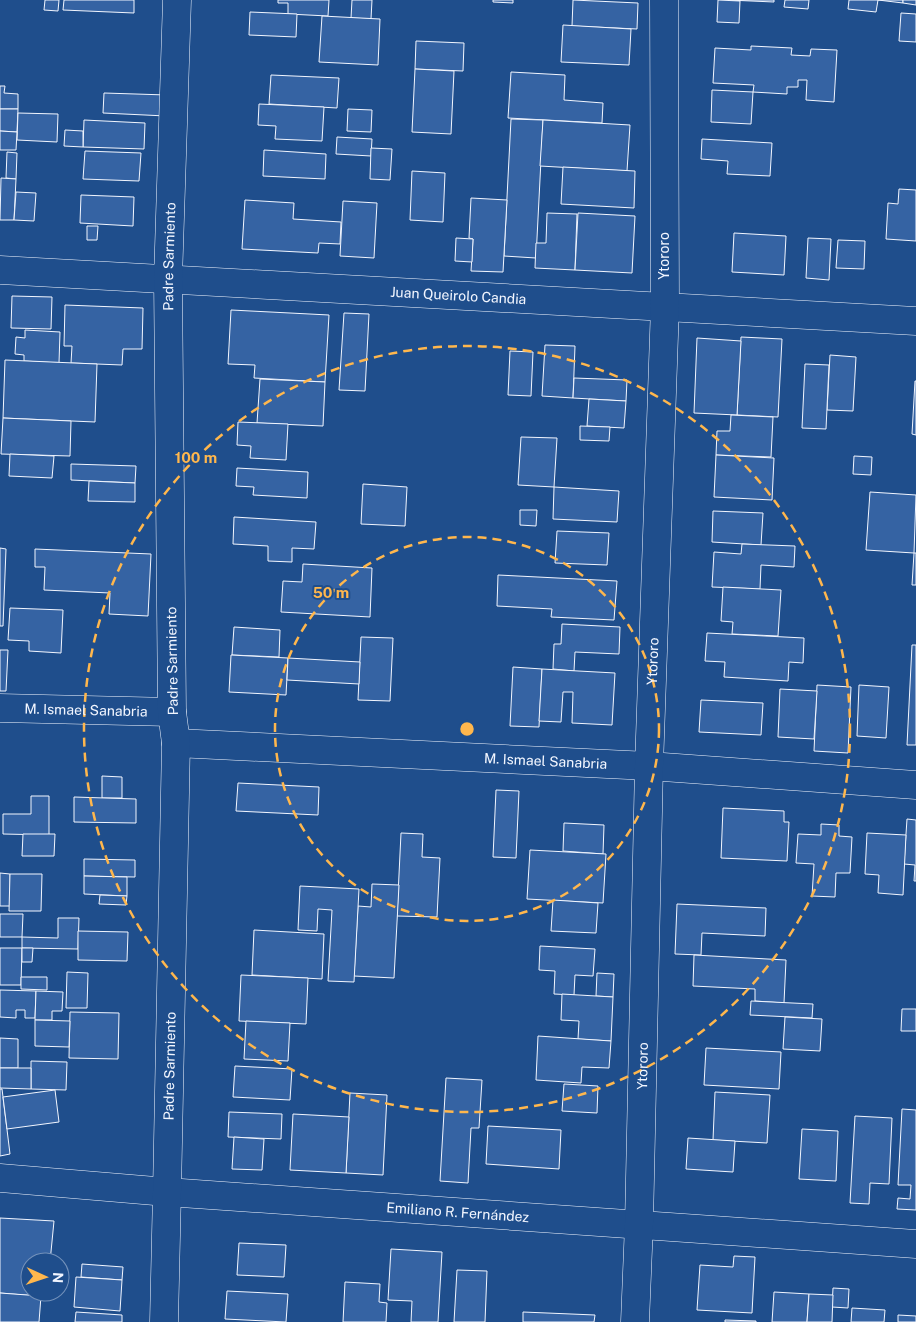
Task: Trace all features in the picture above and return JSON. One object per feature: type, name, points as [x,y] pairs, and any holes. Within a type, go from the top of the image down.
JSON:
[{"type":"street","name":"Padre Sarmiento","points":[[164,1322],[176,744],[172,712],[168,279],[177,0]]},
{"type":"street","name":"Ytororo","points":[[635,1322],[649,766],[664,306],[664,0]]},
{"type":"street","name":"Juan Queirolo Candia","points":[[0,270],[916,321]]},
{"type":"street","name":"M. Ismael Sanabria","points":[[0,708],[172,712]]},
{"type":"street","name":"M. Ismael Sanabria","points":[[176,744],[649,766],[916,785]]},
{"type":"street","name":"Emiliano R. Fernández","points":[[0,1178],[167,1192],[916,1244]]},
{"type":"building","points":[[45,0],[59,0],[58,11],[44,10]]},
{"type":"building","points":[[64,0],[134,0],[134,13],[63,10]]},
{"type":"building","points":[[278,0],[329,0],[328,16],[288,14],[288,3],[278,3]]},
{"type":"building","points":[[352,0],[372,0],[371,19],[351,18]]},
{"type":"building","points":[[493,0],[513,0],[513,3],[493,2]]},
{"type":"building","points":[[573,0],[638,3],[637,29],[572,26]]},
{"type":"building","points":[[718,0],[740,1],[739,23],[717,22]]},
{"type":"building","points":[[728,0],[774,0],[774,2]]},
{"type":"building","points":[[785,0],[809,0],[808,9],[784,7]]},
{"type":"building","points":[[849,0],[878,0],[876,12],[848,9]]},
{"type":"building","points":[[878,0],[903,0],[903,3]]},
{"type":"building","points":[[903,0],[916,0],[916,5],[903,3]]},
{"type":"building","points":[[250,12],[297,14],[296,37],[249,35]]},
{"type":"building","points":[[901,13],[916,14],[916,42],[899,41]]},
{"type":"building","points":[[322,16],[380,19],[378,65],[319,62]]},
{"type":"building","points":[[563,25],[631,29],[629,65],[561,62]]},
{"type":"building","points":[[416,41],[464,43],[463,71],[415,69]]},
{"type":"building","points":[[751,46],[792,48],[791,55],[810,56],[811,49],[837,50],[834,102],[806,100],[807,80],[798,80],[798,87],[787,87],[787,94],[753,92],[754,85],[713,83],[715,48],[751,50]]},
{"type":"building","points":[[415,69],[454,71],[451,134],[412,132]]},
{"type":"building","points":[[511,72],[565,75],[564,100],[603,103],[602,123],[508,118]]},
{"type":"building","points":[[271,75],[339,78],[337,108],[269,104]]},
{"type":"building","points":[[0,86],[5,86],[4,93],[18,94],[18,109],[0,109]]},
{"type":"building","points":[[712,90],[753,92],[751,124],[711,122]]},
{"type":"building","points":[[104,93],[167,95],[166,116],[103,113]]},
{"type":"building","points":[[259,104],[324,107],[322,141],[275,139],[276,126],[258,125]]},
{"type":"building","points":[[0,109],[18,109],[17,132],[0,131]]},
{"type":"building","points":[[348,109],[372,110],[371,132],[347,131]]},
{"type":"building","points":[[18,113],[58,114],[57,142],[17,140]]},
{"type":"building","points":[[511,119],[543,120],[536,258],[504,256]]},
{"type":"building","points":[[84,120],[145,123],[144,149],[83,147]]},
{"type":"building","points":[[543,120],[630,125],[627,171],[540,166]]},
{"type":"building","points":[[65,130],[83,131],[83,147],[64,146]]},
{"type":"building","points":[[0,131],[17,132],[16,150],[0,150]]},
{"type":"building","points":[[337,137],[372,139],[371,156],[336,154]]},
{"type":"building","points":[[702,139],[772,143],[770,176],[727,174],[728,161],[701,159]]},
{"type":"building","points":[[371,148],[392,149],[390,180],[370,179]]},
{"type":"building","points":[[264,150],[326,154],[325,179],[263,176]]},
{"type":"building","points":[[85,151],[141,153],[139,181],[83,179]]},
{"type":"building","points":[[7,152],[17,153],[16,179],[6,178]]},
{"type":"building","points":[[563,167],[635,171],[634,208],[561,204]]},
{"type":"building","points":[[412,171],[445,173],[443,222],[410,220]]},
{"type":"building","points":[[1,178],[16,179],[14,220],[0,220]]},
{"type":"building","points":[[899,189],[916,190],[916,241],[886,239],[888,203],[898,204]]},
{"type":"building","points":[[16,192],[36,193],[34,221],[14,220]]},
{"type":"building","points":[[81,195],[134,197],[133,226],[80,223]]},
{"type":"building","points":[[471,198],[507,200],[503,272],[471,271],[473,239],[469,238]]},
{"type":"building","points":[[245,200],[294,203],[293,219],[341,222],[340,244],[319,243],[318,253],[242,249]]},
{"type":"building","points":[[343,201],[377,203],[374,258],[340,256]]},
{"type":"building","points":[[547,213],[577,214],[575,270],[535,268],[536,243],[546,243]]},
{"type":"building","points":[[578,213],[635,216],[632,273],[575,270]]},
{"type":"building","points":[[87,226],[98,226],[97,240],[87,240]]},
{"type":"building","points":[[734,233],[786,236],[784,275],[732,272]]},
{"type":"building","points":[[456,238],[473,239],[472,262],[455,261]]},
{"type":"building","points":[[808,238],[831,239],[829,280],[806,278]]},
{"type":"building","points":[[838,240],[865,241],[864,269],[836,268]]},
{"type":"building","points":[[12,296],[52,297],[51,329],[11,328]]},
{"type":"building","points":[[65,305],[143,308],[142,349],[123,349],[122,365],[71,363],[72,346],[64,346]]},
{"type":"building","points":[[231,310],[329,315],[325,382],[254,378],[255,365],[228,364]]},
{"type":"building","points":[[344,313],[369,314],[365,391],[339,390]]},
{"type":"building","points":[[25,330],[60,332],[59,363],[24,361],[24,355],[15,354],[16,337],[25,338]]},
{"type":"building","points":[[741,337],[782,339],[778,417],[737,415]]},
{"type":"building","points":[[697,338],[741,341],[737,415],[694,413]]},
{"type":"building","points":[[545,345],[575,346],[573,398],[542,396]]},
{"type":"building","points":[[510,351],[533,352],[531,396],[508,395]]},
{"type":"building","points":[[830,355],[856,357],[853,411],[827,410]]},
{"type":"building","points":[[5,360],[97,364],[95,422],[3,418]]},
{"type":"building","points":[[805,364],[829,365],[826,429],[802,428]]},
{"type":"building","points":[[574,378],[627,380],[626,401],[573,398]]},
{"type":"building","points":[[260,379],[325,382],[323,426],[257,423]]},
{"type":"building","points":[[916,381],[916,435],[912,434]]},
{"type":"building","points":[[589,399],[626,401],[624,428],[587,426]]},
{"type":"building","points":[[731,415],[773,417],[771,457],[716,455],[717,431],[730,431]]},
{"type":"building","points":[[3,418],[71,421],[70,456],[1,454]]},
{"type":"building","points":[[238,422],[288,424],[286,460],[250,458],[251,446],[237,445]]},
{"type":"building","points":[[580,426],[610,427],[609,441],[580,440]]},
{"type":"building","points":[[521,437],[557,438],[554,487],[518,485]]},
{"type":"building","points":[[10,454],[54,456],[52,478],[9,476]]},
{"type":"building","points":[[716,455],[774,458],[772,500],[714,497]]},
{"type":"building","points":[[854,456],[872,457],[871,475],[853,474]]},
{"type":"building","points":[[71,464],[136,466],[135,483],[71,480]]},
{"type":"building","points":[[237,468],[308,472],[307,498],[253,495],[254,487],[236,486]]},
{"type":"building","points":[[89,481],[135,483],[135,502],[88,501]]},
{"type":"building","points":[[363,484],[407,487],[405,526],[361,524]]},
{"type":"building","points":[[554,487],[619,491],[617,522],[553,519]]},
{"type":"building","points":[[870,492],[916,495],[914,553],[866,550]]},
{"type":"building","points":[[520,510],[537,510],[536,526],[520,525]]},
{"type":"building","points":[[713,511],[763,513],[761,545],[712,542]]},
{"type":"building","points":[[234,517],[316,522],[314,549],[292,548],[292,562],[268,561],[268,546],[233,544]]},
{"type":"building","points":[[557,531],[609,533],[607,565],[555,563]]},
{"type":"building","points":[[742,544],[795,546],[794,567],[761,565],[760,589],[712,587],[714,552],[741,554]]},
{"type":"building","points":[[0,548],[6,549],[3,626],[0,626]]},
{"type":"building","points":[[35,549],[151,554],[148,616],[109,614],[110,593],[44,590],[45,567],[35,567]]},
{"type":"building","points":[[914,553],[916,553],[916,585],[912,585]]},
{"type":"building","points":[[303,564],[372,568],[370,617],[281,612],[283,581],[302,582]]},
{"type":"building","points":[[498,575],[617,581],[614,620],[551,617],[552,609],[497,606]]},
{"type":"building","points":[[723,587],[781,590],[778,636],[732,634],[733,622],[721,621]]},
{"type":"building","points":[[10,608],[63,610],[61,653],[29,651],[29,641],[8,640]]},
{"type":"building","points":[[562,624],[620,627],[619,654],[575,652],[574,671],[553,669],[554,644],[561,644]]},
{"type":"building","points":[[234,627],[280,630],[279,657],[232,655]]},
{"type":"building","points":[[707,633],[804,638],[803,663],[789,662],[788,681],[724,677],[725,662],[705,661]]},
{"type":"building","points":[[361,637],[393,638],[390,701],[358,700]]},
{"type":"building","points":[[912,645],[916,645],[916,745],[907,745]]},
{"type":"building","points":[[0,650],[8,650],[6,691],[0,691]]},
{"type":"building","points":[[231,655],[288,658],[286,695],[229,692]]},
{"type":"building","points":[[288,658],[360,662],[359,684],[287,680]]},
{"type":"building","points":[[513,667],[542,669],[539,727],[510,726]]},
{"type":"building","points":[[542,669],[615,673],[612,725],[572,723],[573,692],[563,692],[561,722],[539,721]]},
{"type":"building","points":[[817,685],[851,687],[848,753],[814,751]]},
{"type":"building","points":[[859,685],[889,687],[886,738],[857,736]]},
{"type":"building","points":[[780,689],[817,691],[814,739],[778,737]]},
{"type":"building","points":[[701,700],[763,703],[761,735],[699,732]]},
{"type":"building","points":[[102,776],[122,777],[122,798],[102,798]]},
{"type":"building","points":[[238,783],[319,787],[318,815],[236,811]]},
{"type":"building","points":[[496,790],[519,791],[516,858],[493,857]]},
{"type":"building","points":[[31,796],[49,796],[49,835],[3,834],[3,814],[31,814]]},
{"type":"building","points":[[74,797],[136,799],[136,823],[74,822]]},
{"type":"building","points":[[723,808],[784,811],[784,822],[789,822],[787,861],[721,858]]},
{"type":"building","points":[[907,819],[916,820],[916,881],[914,881],[915,865],[904,864]]},
{"type":"building","points":[[564,823],[604,825],[603,854],[563,851]]},
{"type":"building","points":[[821,824],[839,825],[839,836],[852,837],[850,873],[836,873],[835,897],[812,896],[814,864],[796,863],[798,834],[821,835]]},
{"type":"building","points":[[401,833],[423,834],[422,857],[440,858],[437,917],[397,916]]},
{"type":"building","points":[[867,833],[906,835],[903,895],[878,893],[879,875],[865,874]]},
{"type":"building","points":[[23,834],[55,834],[54,856],[22,856]]},
{"type":"building","points":[[530,850],[606,854],[603,903],[527,899]]},
{"type":"building","points":[[84,859],[135,860],[135,877],[84,876]]},
{"type":"building","points":[[0,873],[10,874],[10,906],[0,906]]},
{"type":"building","points":[[10,874],[42,874],[41,911],[9,911]]},
{"type":"building","points":[[84,876],[127,877],[127,896],[84,894]]},
{"type":"building","points":[[372,884],[399,885],[394,978],[354,976],[358,906],[371,907]]},
{"type":"building","points":[[300,886],[359,889],[354,982],[328,981],[332,910],[318,909],[317,931],[298,930]]},
{"type":"building","points":[[100,895],[127,896],[126,905],[99,904]]},
{"type":"building","points":[[553,900],[598,903],[596,933],[551,931]]},
{"type":"building","points":[[677,904],[766,908],[765,936],[702,933],[701,955],[675,954]]},
{"type":"building","points":[[0,914],[23,914],[22,937],[0,937]]},
{"type":"building","points":[[58,918],[79,918],[78,949],[22,948],[22,937],[58,938]]},
{"type":"building","points":[[254,930],[324,934],[322,979],[252,975]]},
{"type":"building","points":[[78,931],[128,932],[127,961],[78,960]]},
{"type":"building","points":[[540,946],[595,949],[593,976],[575,975],[574,995],[554,994],[555,971],[539,970]]},
{"type":"building","points":[[0,948],[22,948],[21,985],[0,985]]},
{"type":"building","points":[[22,948],[33,948],[32,962],[22,962]]},
{"type":"building","points":[[694,955],[786,960],[784,1003],[755,1001],[755,989],[693,986]]},
{"type":"building","points":[[67,972],[88,973],[87,1008],[66,1008]]},
{"type":"building","points":[[597,973],[614,974],[613,997],[596,996]]},
{"type":"building","points":[[241,975],[308,978],[306,1024],[239,1021]]},
{"type":"building","points":[[21,977],[47,977],[47,990],[21,989]]},
{"type":"building","points":[[0,990],[36,991],[35,1018],[25,1018],[25,1010],[16,1010],[16,1018],[0,1017]]},
{"type":"building","points":[[36,991],[63,992],[62,1011],[52,1011],[52,1020],[35,1020]]},
{"type":"building","points":[[562,994],[613,997],[611,1041],[578,1039],[579,1021],[561,1020]]},
{"type":"building","points":[[751,1001],[813,1004],[812,1018],[750,1015]]},
{"type":"building","points":[[902,1009],[916,1009],[916,1031],[901,1031]]},
{"type":"building","points":[[70,1012],[119,1013],[118,1059],[69,1058]]},
{"type":"building","points":[[785,1017],[822,1019],[820,1051],[783,1049]]},
{"type":"building","points":[[35,1020],[70,1021],[69,1047],[35,1046]]},
{"type":"building","points":[[246,1021],[290,1023],[288,1061],[244,1059]]},
{"type":"building","points":[[538,1036],[611,1041],[609,1068],[582,1067],[581,1083],[536,1080]]},
{"type":"building","points":[[0,1038],[18,1039],[18,1068],[0,1068]]},
{"type":"building","points":[[706,1048],[781,1052],[779,1089],[704,1085]]},
{"type":"building","points":[[31,1061],[67,1062],[66,1090],[31,1089]]},
{"type":"building","points":[[235,1066],[292,1069],[290,1100],[233,1097]]},
{"type":"building","points":[[0,1068],[31,1068],[31,1089],[0,1088]]},
{"type":"building","points":[[446,1078],[482,1080],[479,1128],[471,1128],[468,1183],[440,1181]]},
{"type":"building","points":[[564,1084],[598,1086],[597,1113],[562,1111]]},
{"type":"building","points":[[0,1089],[2,1089],[10,1154],[0,1156]]},
{"type":"building","points":[[55,1090],[59,1122],[7,1129],[3,1097]]},
{"type":"building","points":[[715,1092],[770,1095],[767,1143],[713,1140]]},
{"type":"building","points":[[350,1093],[387,1095],[383,1175],[346,1173]]},
{"type":"building","points":[[902,1109],[916,1110],[916,1210],[897,1209],[898,1198],[910,1199],[911,1185],[898,1185]]},
{"type":"building","points":[[229,1112],[282,1114],[281,1139],[228,1137]]},
{"type":"building","points":[[293,1114],[349,1117],[346,1173],[290,1170]]},
{"type":"building","points":[[855,1116],[892,1118],[889,1184],[870,1183],[869,1204],[850,1203]]},
{"type":"building","points":[[488,1126],[561,1130],[559,1169],[486,1164]]},
{"type":"building","points":[[802,1129],[838,1131],[836,1181],[799,1179]]},
{"type":"building","points":[[234,1137],[264,1139],[262,1170],[232,1169]]},
{"type":"building","points":[[688,1138],[735,1141],[733,1172],[686,1169]]},
{"type":"building","points":[[0,1218],[54,1221],[51,1252],[20,1252],[20,1295],[0,1293]]},
{"type":"building","points":[[239,1243],[286,1245],[284,1277],[237,1275]]},
{"type":"building","points":[[391,1249],[442,1252],[438,1322],[411,1322],[412,1301],[388,1300]]},
{"type":"building","points":[[734,1256],[755,1257],[752,1313],[697,1310],[700,1265],[733,1267]]},
{"type":"building","points":[[82,1264],[123,1267],[122,1280],[81,1277]]},
{"type":"building","points":[[457,1270],[487,1271],[485,1322],[454,1322]]},
{"type":"building","points":[[76,1277],[122,1280],[120,1311],[74,1307]]},
{"type":"building","points":[[345,1282],[380,1284],[379,1302],[387,1303],[386,1322],[343,1322]]},
{"type":"building","points":[[833,1288],[849,1289],[848,1308],[832,1307]]},
{"type":"building","points":[[227,1291],[288,1294],[286,1322],[225,1319]]},
{"type":"building","points":[[774,1292],[809,1294],[807,1322],[772,1322]]},
{"type":"building","points":[[0,1293],[20,1294],[20,1302],[41,1302],[39,1322],[0,1322]]},
{"type":"building","points":[[809,1294],[833,1295],[832,1322],[807,1322]]},
{"type":"building","points":[[852,1308],[885,1310],[884,1322],[851,1322]]},
{"type":"building","points":[[76,1312],[122,1315],[122,1322],[75,1322]]},
{"type":"building","points":[[523,1312],[595,1315],[594,1322],[523,1322]]},
{"type":"building","points":[[898,1315],[916,1316],[916,1322],[898,1322]]},
{"type":"building","points":[[725,1320],[756,1321],[756,1322],[725,1322]]}]
